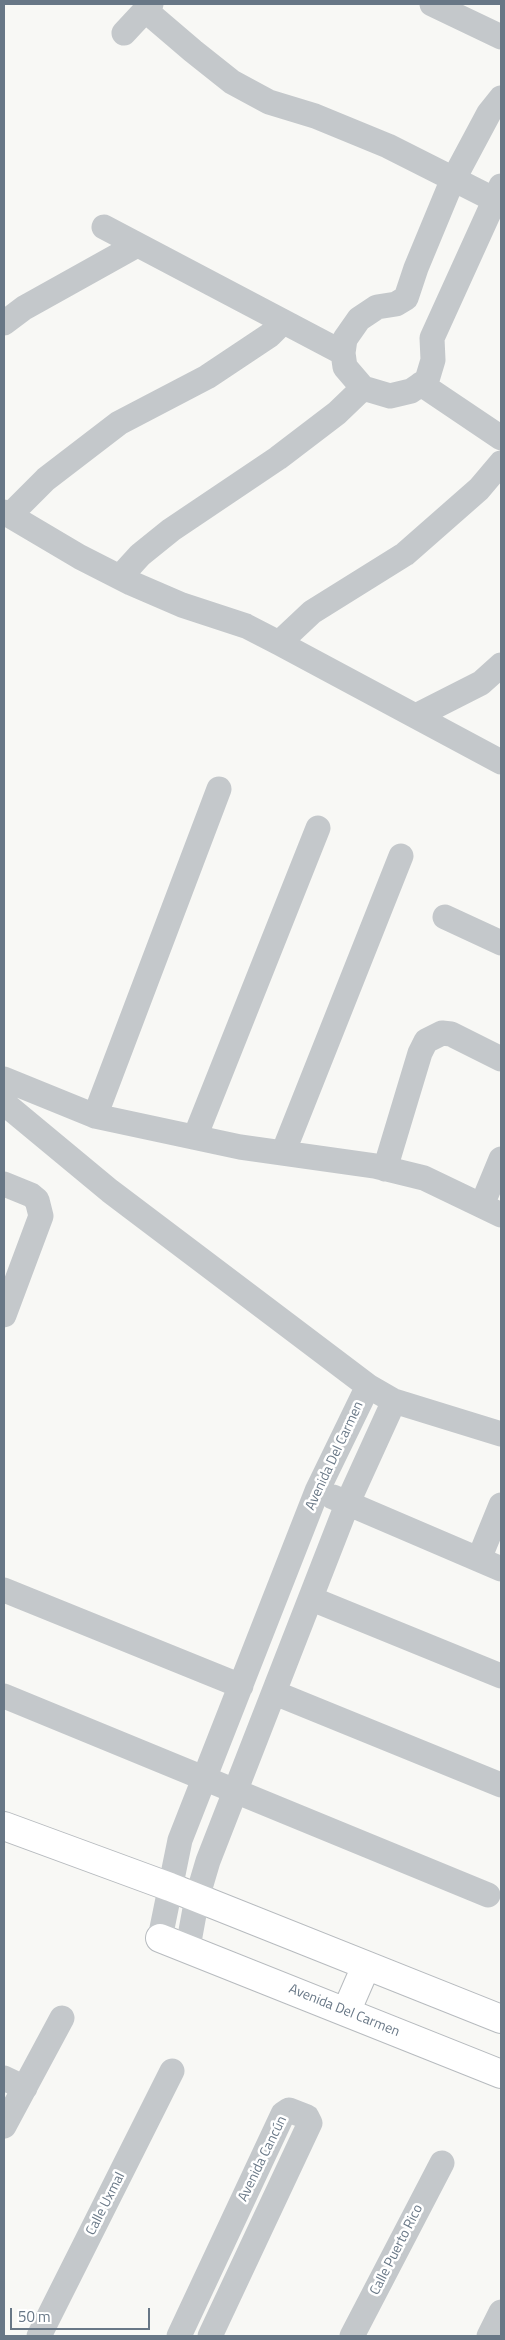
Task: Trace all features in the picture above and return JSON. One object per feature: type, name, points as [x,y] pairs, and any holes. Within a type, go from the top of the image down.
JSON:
[{"type":"main road","points":[[4,1826],[170,1887],[501,2019]]},
{"type":"main road","name":"Avenida Del Carmen","points":[[160,1938],[188,1947],[501,2074]]},
{"type":"main road","points":[[346,2012],[366,1966]]},
{"type":"street","points":[[432,4],[501,38]]},
{"type":"street","points":[[124,33],[148,7],[193,52],[232,82],[269,102],[315,116],[388,146],[454,179],[498,193],[432,338],[433,360],[427,380],[412,392],[390,396],[363,388],[345,368],[342,353],[345,339],[359,318],[377,307],[396,304],[406,298],[416,268],[454,179],[489,114],[501,98]]},
{"type":"street","points":[[104,227],[342,353]]},
{"type":"street","points":[[4,324],[40,299],[137,245]]},
{"type":"street","points":[[283,322],[270,335],[207,377],[119,423],[46,479],[7,514],[80,557],[120,577],[182,606],[246,626],[501,762]]},
{"type":"street","points":[[422,384],[501,438]]},
{"type":"street","points":[[120,577],[140,555],[171,530],[278,458],[337,413],[363,388]]},
{"type":"street","points":[[279,643],[312,612],[404,554],[479,489],[501,463]]},
{"type":"street","points":[[416,716],[481,682],[501,665]]},
{"type":"street","points":[[95,1116],[219,789]]},
{"type":"street","points":[[194,1137],[318,828]]},
{"type":"street","points":[[283,1153],[401,856]]},
{"type":"street","points":[[445,917],[501,943]]},
{"type":"street","points":[[385,1169],[420,1053],[426,1041],[442,1033],[451,1034],[501,1058]]},
{"type":"street","points":[[4,1079],[95,1116],[194,1137],[385,1169],[424,1178],[492,1210],[501,1159]]},
{"type":"street","points":[[4,1103],[110,1191],[368,1386]]},
{"type":"street","points":[[42,1135],[60,1103]]},
{"type":"street","points":[[4,1184],[31,1194],[37,1200],[41,1216],[5,1307]]},
{"type":"street","name":"Avenida Del Carmen","points":[[160,1938],[180,1840],[317,1491],[368,1386],[394,1401],[501,1434]]},
{"type":"street","points":[[188,1947],[197,1898],[208,1861],[312,1599],[348,1502],[394,1401]]},
{"type":"street","points":[[317,1491],[348,1502],[490,1564],[501,1505]]},
{"type":"street","points":[[4,1590],[241,1686]]},
{"type":"street","points":[[312,1599],[501,1676]]},
{"type":"street","points":[[275,1693],[501,1785]]},
{"type":"street","points":[[4,1696],[488,1894]]},
{"type":"street","points":[[4,2126],[14,2083],[62,2018]]},
{"type":"street","name":"Calle Uxmal","points":[[39,2336],[172,2071]]},
{"type":"street","name":"Avenida Cancún","points":[[179,2336],[283,2114],[289,2110],[307,2117],[310,2123],[210,2336]]},
{"type":"street","name":"Calle Puerto Rico","points":[[352,2336],[442,2163]]},
{"type":"street","points":[[489,2336],[501,2312]]}]
